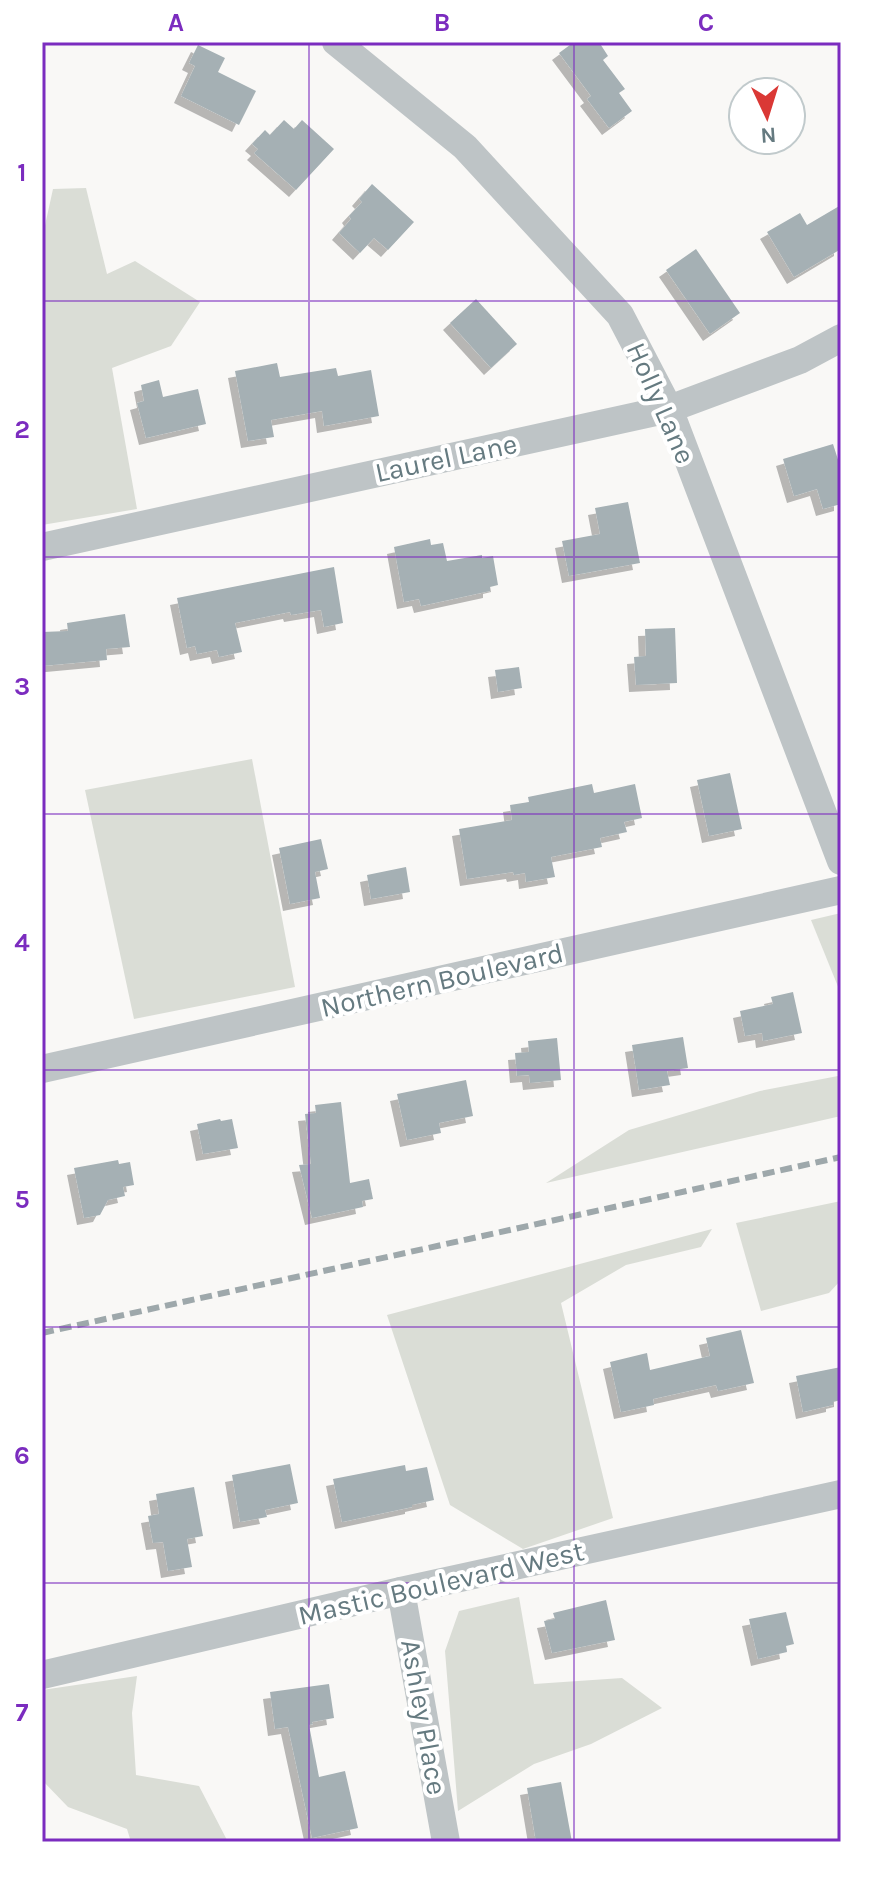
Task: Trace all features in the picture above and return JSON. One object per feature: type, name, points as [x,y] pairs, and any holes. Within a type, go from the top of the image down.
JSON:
[{"type":"street","name":"Holly Lane","points":[[336,42],[465,147],[620,315],[669,409],[841,861]]},
{"type":"street","name":"Laurel Lane","points":[[42,547],[669,409],[800,360],[841,338]]},
{"type":"street","name":"Northern Boulevard","points":[[42,1069],[841,890]]},
{"type":"street","name":"Mastic Boulevard West","points":[[42,1675],[401,1591],[841,1494]]},
{"type":"street","name":"Ashley Place","points":[[401,1591],[446,1842]]},
{"type":"shaded area","points":[[86,188],[107,274],[135,261],[200,302],[171,346],[112,368],[137,509],[42,525],[42,239],[53,189]]},
{"type":"shaded area","points":[[252,759],[295,987],[134,1019],[85,790]]},
{"type":"shaded area","points":[[841,913],[841,994],[811,920]]},
{"type":"shaded area","points":[[841,1069],[841,1116],[546,1183],[629,1130],[760,1091],[838,1076]]},
{"type":"shaded area","points":[[841,1201],[841,1280],[829,1293],[761,1311],[736,1223]]},
{"type":"shaded area","points":[[712,1229],[701,1247],[626,1265],[561,1303],[613,1518],[523,1549],[450,1505],[387,1315]]},
{"type":"shaded area","points":[[519,1597],[534,1684],[622,1678],[662,1708],[591,1744],[534,1764],[458,1811],[445,1651],[459,1611]]},
{"type":"shaded area","points":[[137,1676],[132,1713],[136,1775],[199,1786],[228,1842],[131,1842],[127,1829],[68,1807],[42,1780],[42,1690]]},
{"type":"building","points":[[574,42],[599,42],[608,56],[603,60],[625,89],[619,93],[632,111],[609,128],[587,99],[591,96],[559,53]]},
{"type":"building","points":[[198,45],[225,58],[218,72],[256,91],[239,125],[181,96],[195,66],[189,63]]},
{"type":"building","points":[[284,120],[294,129],[302,120],[334,149],[296,190],[254,153],[258,149],[252,144],[265,130],[270,135]]},
{"type":"building","points":[[372,184],[414,222],[388,250],[374,238],[360,253],[339,233],[362,202],[359,199]]},
{"type":"building","points":[[841,205],[841,249],[794,277],[767,232],[800,213],[807,225]]},
{"type":"building","points":[[696,249],[740,313],[710,334],[666,270]]},
{"type":"building","points":[[476,299],[517,344],[491,368],[450,323]]},
{"type":"building","points":[[277,363],[280,377],[336,368],[338,376],[371,370],[379,416],[324,426],[322,411],[271,420],[274,437],[248,441],[235,371]]},
{"type":"building","points":[[159,380],[163,397],[198,389],[206,424],[146,438],[137,403],[144,401],[141,385]]},
{"type":"building","points":[[833,444],[841,469],[841,504],[823,509],[817,489],[794,496],[783,459]]},
{"type":"building","points":[[628,502],[640,563],[569,576],[562,541],[600,534],[595,508]]},
{"type":"building","points":[[430,539],[431,545],[443,543],[447,561],[493,556],[498,585],[490,587],[490,591],[421,606],[419,599],[404,602],[394,547]]},
{"type":"building","points":[[334,567],[343,623],[324,627],[321,610],[291,615],[290,612],[235,623],[242,652],[219,657],[217,650],[197,654],[195,646],[187,648],[177,598]]},
{"type":"building","points":[[125,614],[130,647],[106,649],[107,660],[42,666],[42,632],[68,631],[67,623]]},
{"type":"building","points":[[675,628],[677,683],[636,685],[634,657],[646,656],[645,629]]},
{"type":"building","points":[[519,667],[522,688],[498,692],[495,670]]},
{"type":"building","points":[[730,773],[742,829],[709,836],[697,780]]},
{"type":"building","points":[[592,784],[594,793],[635,784],[642,818],[624,822],[627,832],[600,838],[602,847],[551,857],[555,877],[526,882],[525,873],[514,875],[513,872],[467,879],[459,829],[512,820],[510,805],[529,802],[528,797]]},
{"type":"building","points":[[321,839],[328,869],[315,872],[320,898],[290,904],[279,848]]},
{"type":"building","points":[[406,867],[410,892],[371,899],[367,875]]},
{"type":"building","points":[[793,992],[802,1033],[763,1041],[762,1033],[745,1036],[740,1011],[773,1004],[771,997]]},
{"type":"building","points":[[683,1037],[688,1068],[667,1071],[670,1085],[639,1090],[632,1045]]},
{"type":"building","points":[[557,1038],[561,1080],[530,1083],[529,1075],[517,1076],[515,1053],[529,1052],[528,1041]]},
{"type":"building","points":[[466,1080],[473,1116],[439,1123],[441,1133],[407,1140],[397,1094]]},
{"type":"building","points":[[341,1102],[350,1183],[369,1179],[373,1199],[362,1201],[363,1207],[312,1218],[299,1165],[311,1164],[305,1114],[316,1113],[315,1105]]},
{"type":"building","points":[[232,1119],[238,1148],[203,1154],[197,1124]]},
{"type":"building","points":[[118,1160],[119,1164],[130,1162],[134,1185],[123,1187],[125,1196],[108,1200],[100,1215],[84,1218],[74,1168]]},
{"type":"building","points":[[741,1330],[754,1383],[718,1391],[716,1385],[653,1399],[654,1405],[621,1412],[610,1362],[647,1353],[650,1370],[710,1356],[706,1338]]},
{"type":"building","points":[[841,1367],[841,1400],[803,1412],[796,1376]]},
{"type":"building","points":[[290,1464],[298,1503],[265,1510],[267,1517],[240,1522],[232,1475]]},
{"type":"building","points":[[405,1465],[406,1471],[427,1467],[434,1500],[342,1522],[333,1479]]},
{"type":"building","points":[[194,1487],[203,1536],[187,1539],[192,1567],[168,1571],[163,1542],[153,1543],[148,1516],[159,1514],[156,1494]]},
{"type":"building","points":[[606,1600],[615,1640],[552,1653],[544,1621],[555,1619],[553,1613]]},
{"type":"building","points":[[786,1612],[794,1644],[786,1646],[787,1652],[758,1659],[749,1619]]},
{"type":"building","points":[[329,1684],[334,1718],[309,1725],[319,1777],[345,1771],[358,1828],[312,1838],[288,1727],[275,1729],[270,1692]]},
{"type":"building","points":[[561,1782],[572,1842],[536,1842],[527,1788]]},
{"type":"railway","points":[[42,1333],[841,1157]]}]
